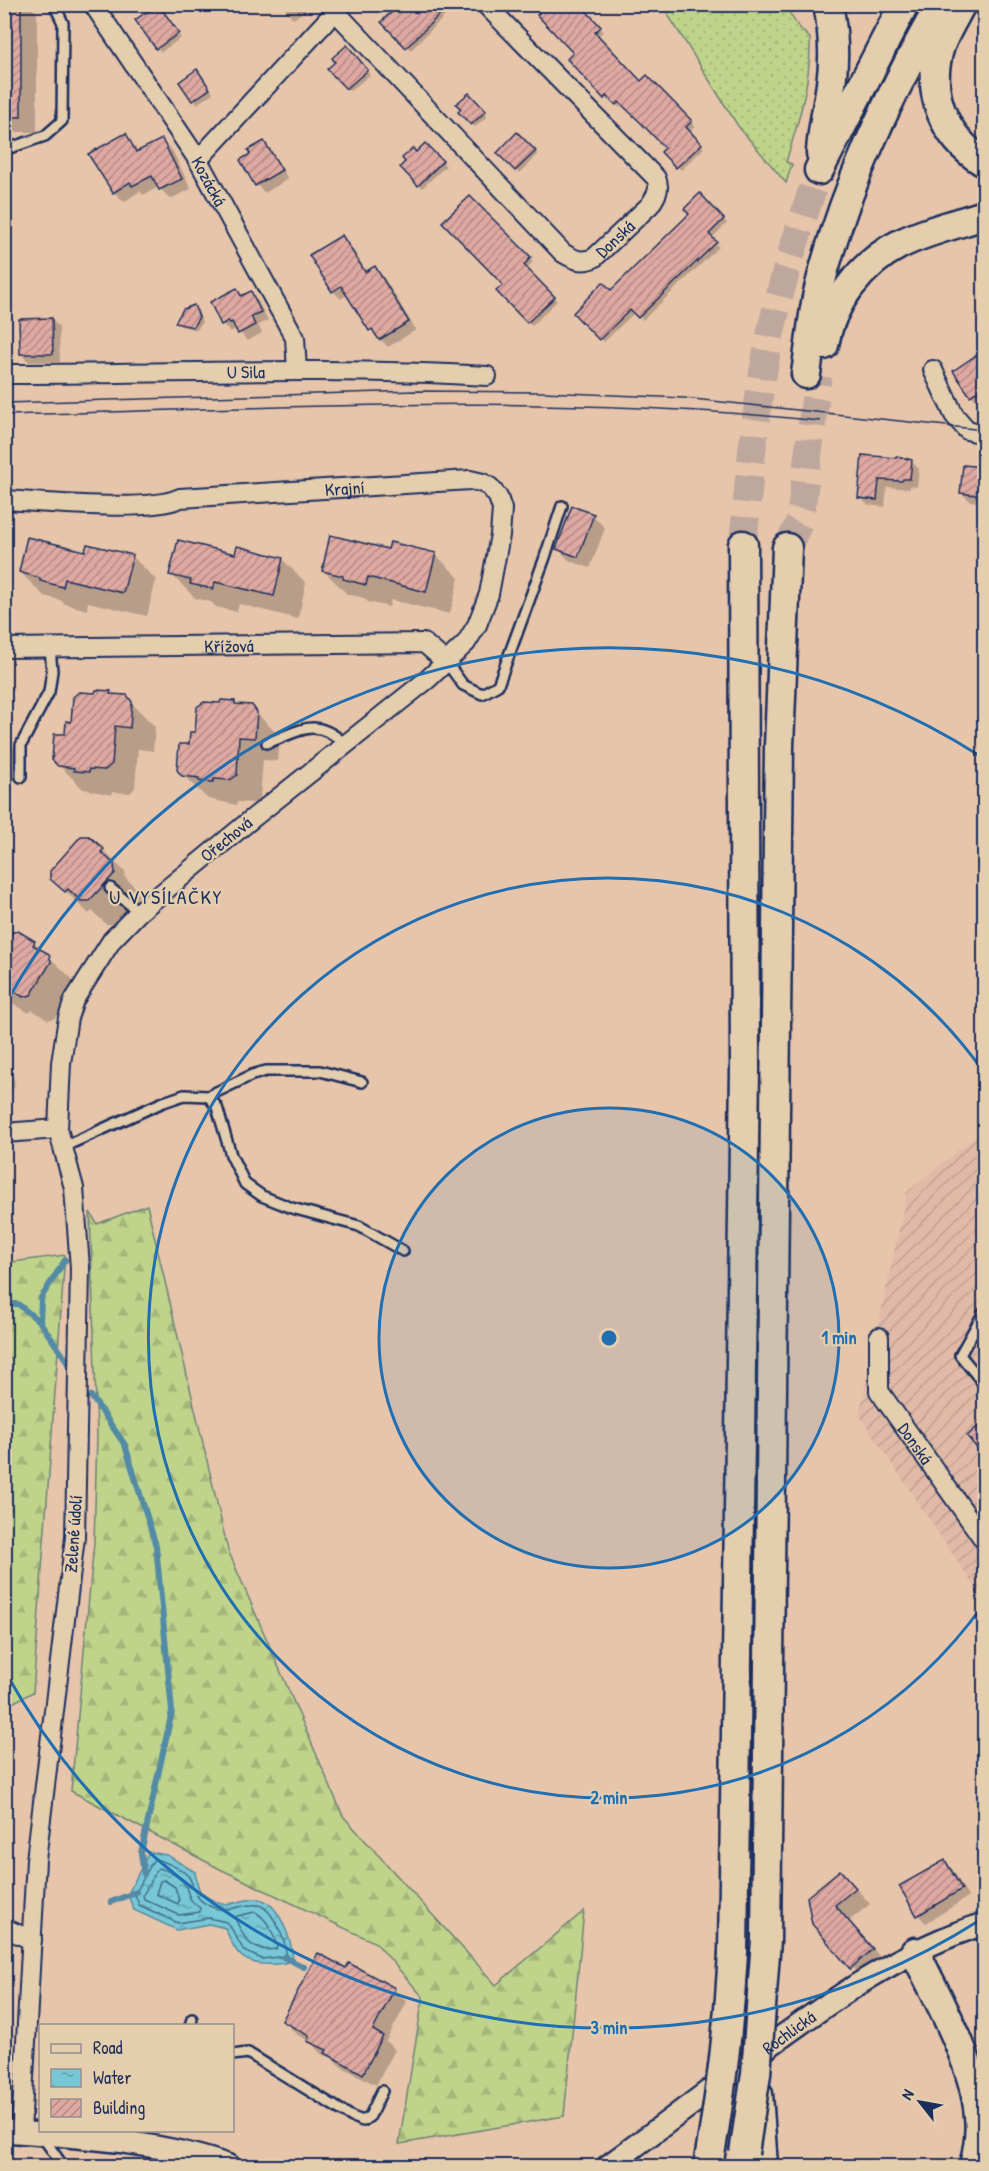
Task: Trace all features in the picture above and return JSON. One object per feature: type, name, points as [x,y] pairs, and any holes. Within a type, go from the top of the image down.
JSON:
[{"type":"highway","points":[[828,4],[833,52],[819,170],[904,4]]},
{"type":"highway","points":[[941,4],[886,106],[838,225],[818,294],[812,375],[834,311],[853,281],[876,260],[899,244],[922,234],[984,215]]},
{"type":"highway","points":[[961,4],[940,45],[935,66],[936,96],[942,118],[953,136],[972,155],[984,162]]},
{"type":"highway","points":[[708,2166],[721,2093],[729,2021],[733,1953],[745,1068],[743,545]]},
{"type":"highway","points":[[749,2162],[766,1940],[780,746],[787,548]]},
{"type":"highway","points":[[915,1952],[973,2082],[979,2115],[979,2145],[974,2166]]},
{"type":"street","name":"Kozácká","points":[[93,4],[198,160],[295,338],[297,371]]},
{"type":"street","name":"Donská","points":[[198,160],[336,7],[564,253],[577,261],[594,258],[650,205],[656,197],[659,186],[656,178],[485,4]]},
{"type":"street","points":[[933,370],[954,415],[967,430],[984,434]]},
{"type":"street","name":"U Sila","points":[[4,374],[297,371],[415,372],[487,376]]},
{"type":"street","name":"Krajní","points":[[4,500],[118,505],[171,503],[180,498],[470,480],[483,483],[490,487],[498,497],[502,509],[500,536],[489,594],[477,625],[466,643],[447,663]]},
{"type":"street","name":"Křížová","points":[[4,648],[424,643],[447,663]]},
{"type":"street","name":"Ořechová","points":[[58,1129],[61,1063],[68,1018],[74,1000],[112,940],[139,912],[447,663]]},
{"type":"street","points":[[4,1134],[58,1129]]},
{"type":"street","name":"Zelené údolí","points":[[22,2132],[36,1860],[75,1537],[80,1268],[74,1188],[58,1129]]},
{"type":"street","name":"Donská","points":[[879,1337],[879,1391],[984,1540]]},
{"type":"street","name":"Rochlická","points":[[608,2166],[834,1999],[951,1934],[984,1924]]},
{"type":"street","points":[[4,1928],[32,1940]]},
{"type":"street","points":[[22,2132],[115,2136],[206,2166]]},
{"type":"street","points":[[150,2147],[204,2157],[229,2166]]},
{"type":"lane","points":[[4,150],[45,136],[62,120],[63,23],[54,4]]},
{"type":"lane","points":[[447,663],[464,685],[482,694],[498,686],[562,506]]},
{"type":"lane","points":[[21,777],[21,745],[49,692],[52,671],[50,648]]},
{"type":"lane","points":[[267,743],[305,729],[318,727],[345,744]]},
{"type":"lane","points":[[110,888],[139,912]]},
{"type":"lane","points":[[63,1148],[101,1129],[184,1095],[208,1096],[252,1075],[266,1071],[320,1071],[362,1082]]},
{"type":"lane","points":[[208,1096],[217,1107],[231,1155],[245,1184],[262,1196],[292,1208],[359,1226],[403,1251]]},
{"type":"lane","points":[[984,1312],[960,1355],[984,1384]]},
{"type":"lane","points":[[234,2055],[248,2054],[352,2117],[363,2121],[370,2116],[382,2091]]},
{"type":"lane","points":[[22,2132],[63,2166]]},
{"type":"shaded area","points":[[984,1129],[984,1601],[859,1415],[907,1192]]},
{"type":"green space","points":[[662,5],[786,5],[795,23],[810,38],[806,85],[800,116],[786,162],[792,164],[786,183],[738,126]]},
{"type":"green space","points":[[147,1205],[228,1550],[343,1816],[496,1985],[584,1911],[564,2116],[399,2144],[423,1997],[376,1943],[222,1870],[71,1791],[94,1543],[97,1436],[90,1212],[97,1224]]},
{"type":"green space","points":[[65,1255],[33,1692],[5,1707],[5,1263]]},
{"type":"water","points":[[149,1852],[167,1855],[195,1872],[200,1891],[213,1900],[229,1904],[257,1899],[272,1906],[287,1933],[293,1960],[273,1964],[250,1961],[239,1954],[225,1928],[209,1924],[177,1930],[134,1910],[129,1892]]},
{"type":"building","points":[[4,4],[21,4],[21,117],[4,117]]},
{"type":"building","points":[[158,4],[179,33],[156,49],[135,20]]},
{"type":"building","points":[[400,4],[450,4],[406,48],[381,22]]},
{"type":"building","points":[[531,4],[580,4],[601,27],[595,32],[641,81],[647,75],[692,121],[686,127],[702,144],[676,168],[661,152],[665,148],[641,123],[619,102],[616,105],[606,96],[604,99],[567,59],[573,53],[537,15],[539,13]]},
{"type":"building","points":[[347,45],[368,70],[346,89],[327,69],[335,62],[332,58]]},
{"type":"building","points":[[197,69],[210,89],[192,101],[179,82]]},
{"type":"building","points":[[469,93],[486,111],[471,125],[458,112],[461,109],[456,104]]},
{"type":"building","points":[[517,132],[536,151],[515,171],[497,153]]},
{"type":"building","points":[[126,133],[136,152],[162,139],[182,179],[159,190],[152,176],[132,186],[130,182],[113,193],[88,154]]},
{"type":"building","points":[[264,141],[282,170],[255,186],[240,160],[250,154],[248,150]]},
{"type":"building","points":[[425,143],[443,161],[418,186],[400,167],[405,162],[402,158],[413,148],[416,152]]},
{"type":"building","points":[[700,193],[724,219],[709,234],[717,242],[638,318],[630,310],[599,340],[573,313],[603,282],[611,290],[689,214],[684,209]]},
{"type":"building","points":[[470,196],[531,257],[524,265],[555,297],[527,323],[496,291],[503,285],[442,222]]},
{"type":"building","points":[[342,235],[365,272],[375,266],[409,322],[379,340],[372,329],[369,331],[341,286],[332,292],[309,255]]},
{"type":"building","points":[[237,288],[241,296],[251,291],[261,312],[251,316],[255,325],[238,334],[232,322],[228,321],[221,325],[210,302]]},
{"type":"building","points":[[194,305],[199,317],[193,327],[175,323],[183,309]]},
{"type":"building","points":[[52,318],[53,354],[20,354],[19,319]]},
{"type":"building","points":[[984,350],[984,387],[970,396],[953,371]]},
{"type":"building","points":[[862,455],[896,458],[897,456],[912,460],[910,479],[879,480],[877,500],[858,498]]},
{"type":"building","points":[[963,465],[984,467],[984,496],[960,493]]},
{"type":"building","points":[[572,506],[594,514],[578,557],[556,549]]},
{"type":"building","points":[[330,535],[388,549],[390,542],[436,553],[426,592],[368,577],[366,585],[322,571]]},
{"type":"building","points":[[27,537],[85,551],[87,544],[133,555],[123,593],[65,579],[63,587],[19,572]]},
{"type":"building","points":[[178,540],[235,554],[237,546],[283,558],[274,596],[215,582],[213,589],[190,584],[191,580],[169,575]]},
{"type":"building","points":[[96,690],[127,695],[132,702],[130,728],[115,726],[112,764],[105,770],[89,769],[89,772],[74,771],[74,768],[58,766],[52,760],[54,734],[65,734],[66,721],[71,722],[73,697],[79,692],[95,693]]},
{"type":"building","points":[[221,700],[252,705],[257,712],[255,738],[239,737],[237,775],[230,780],[214,779],[213,782],[182,776],[177,770],[179,744],[189,744],[190,732],[195,732],[197,707],[204,702],[220,703]]},
{"type":"building","points":[[81,836],[89,836],[104,849],[101,852],[114,864],[115,873],[89,901],[81,901],[68,889],[65,892],[50,879],[50,871]]},
{"type":"building","points":[[18,931],[35,941],[33,945],[49,954],[51,962],[31,995],[23,997],[4,985],[4,943],[10,933]]},
{"type":"building","points":[[984,1421],[984,1457],[967,1436]]},
{"type":"building","points":[[945,1860],[962,1889],[917,1916],[899,1886]]},
{"type":"building","points":[[840,1870],[856,1888],[835,1905],[873,1949],[850,1969],[812,1924],[807,1897]]},
{"type":"building","points":[[318,1953],[346,1968],[349,1963],[395,1988],[373,2030],[383,2036],[363,2074],[325,2053],[327,2050],[307,2041],[309,2036],[282,2021]]},
{"type":"waterway","points":[[65,1260],[41,1298],[40,1322],[74,1371]]},
{"type":"waterway","points":[[4,1304],[18,1304],[40,1322]]},
{"type":"waterway","points":[[91,1396],[125,1445],[156,1546],[172,1711],[141,1853],[144,1874]]},
{"type":"waterway","points":[[111,1902],[136,1892]]},
{"type":"waterway","points":[[284,1957],[304,1967]]},
{"type":"tunnel","points":[[743,545],[755,427],[769,339],[785,274],[819,170]]},
{"type":"tunnel","points":[[787,548],[800,521],[818,376]]},
{"type":"tram line","points":[[4,403],[416,391],[543,392],[684,398],[984,430]]},
{"type":"tram line","points":[[4,415],[412,404],[616,407],[718,412],[820,421]]},
{"type":"district","name":"U VYSÍLAČKY","points":[[166,896]]}]
